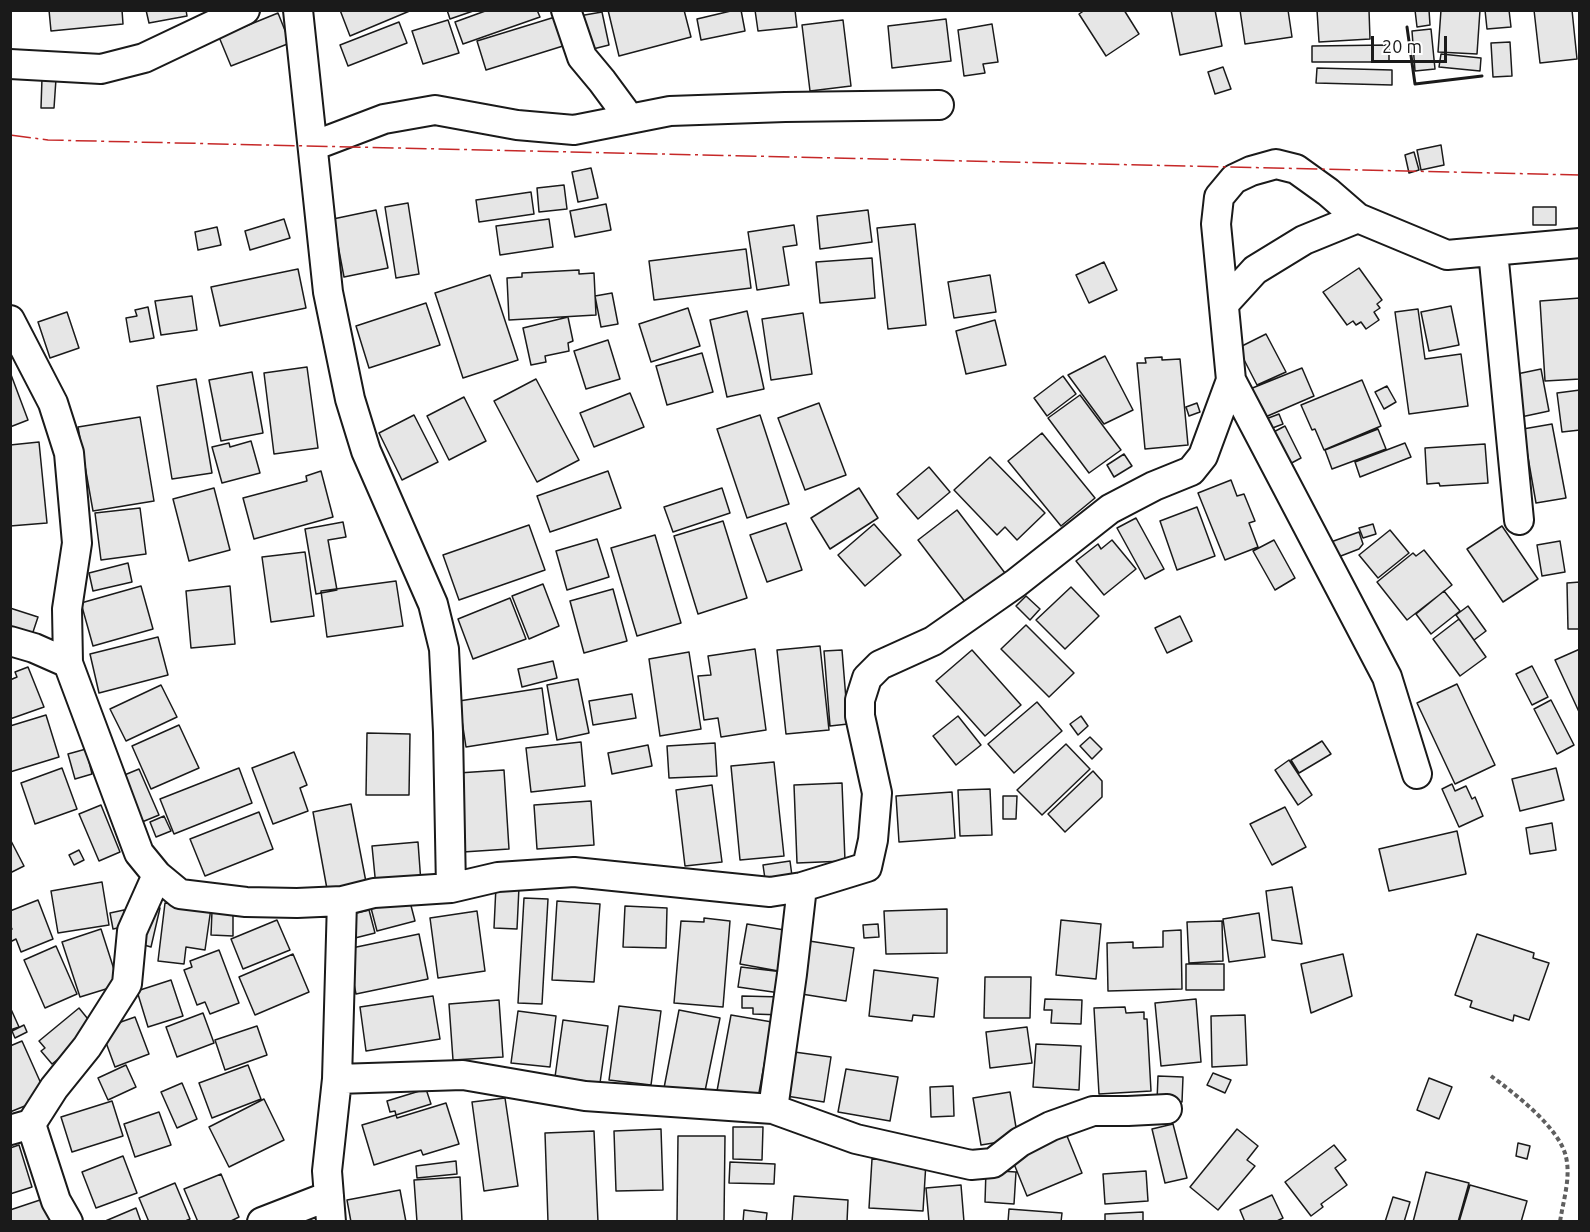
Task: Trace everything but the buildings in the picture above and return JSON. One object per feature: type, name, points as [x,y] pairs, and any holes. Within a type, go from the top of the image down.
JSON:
[{"type":"street","points":[[10,64],[101,69],[144,58],[245,10]]},
{"type":"street","points":[[298,10],[328,292],[350,399],[366,451],[433,604],[444,649],[451,888]]},
{"type":"street","points":[[566,10],[582,57],[630,119]]},
{"type":"street","points":[[313,146],[384,119],[435,110],[517,125],[574,130],[670,111],[939,105]]},
{"type":"street","points":[[1418,774],[1387,677],[1231,380],[1216,224],[1218,197],[1234,179],[1251,171],[1276,164],[1296,169],[1358,218],[1448,255],[1580,243]]},
{"type":"street","points":[[1224,304],[1255,270],[1304,240],[1358,218]]},
{"type":"street","points":[[1493,251],[1519,520]]},
{"type":"street","points":[[10,320],[53,402],[69,453],[77,543],[68,609],[68,663],[139,853],[158,875],[180,894],[246,902],[342,901],[374,893],[451,888],[498,877],[574,872],[770,892],[802,887],[867,867],[873,840],[877,793],[860,716],[860,700],[867,678],[880,665],[933,641],[1016,583],[1110,509],[1154,486],[1191,471],[1203,456],[1231,380]]},
{"type":"street","points":[[10,641],[34,648],[68,663]]},
{"type":"street","points":[[68,1221],[20,1127],[87,1047],[127,984],[132,931],[158,875]]},
{"type":"street","points":[[772,1109],[802,887]]},
{"type":"street","points":[[262,1221],[330,1209],[327,1171],[337,1079],[342,901]]},
{"type":"street","points":[[337,1079],[463,1075],[585,1096],[772,1109],[856,1139],[971,1165],[993,1163],[1020,1142],[1051,1126],[1092,1111],[1167,1109]]},
{"type":"path","points":[[1491,1076],[1526,1102],[1559,1139],[1566,1156],[1568,1176],[1560,1221]]},
{"type":"wall","points":[[1407,27],[1415,84],[1482,76]]},
{"type":"power","points":[[10,135],[48,140],[1580,175]]}]
